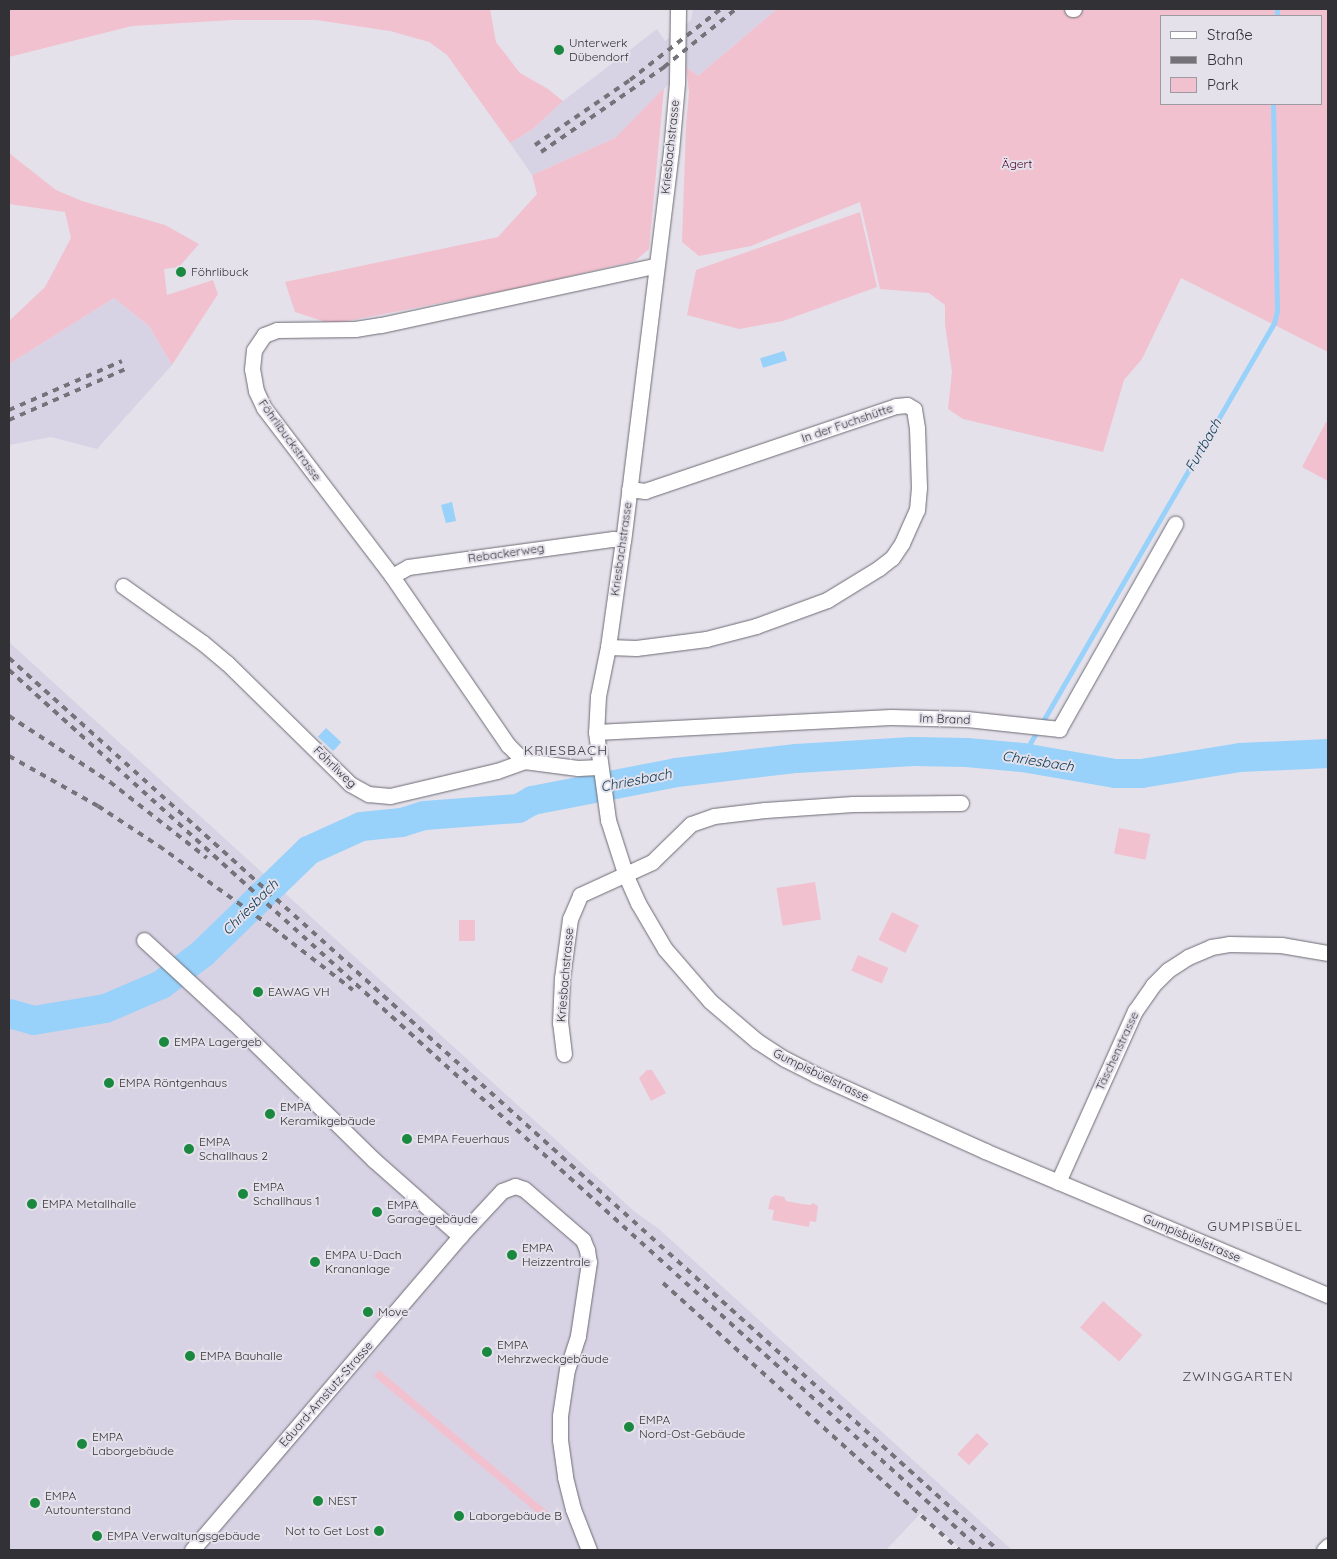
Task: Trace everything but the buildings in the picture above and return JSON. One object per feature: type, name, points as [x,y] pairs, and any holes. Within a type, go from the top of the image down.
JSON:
[{"type":"street","name":"Kriesbachstrasse","points":[[564,1054],[559,1010],[570,920],[580,895],[626,876],[607,815],[600,770],[596,732],[598,696],[608,647],[623,540],[655,266],[675,117],[679,41],[678,9]]},
{"type":"street","name":"Föhrlibuckstrasse","points":[[524,761],[508,745],[392,576],[264,408],[256,391],[252,370],[254,350],[264,335],[289,329],[355,329],[381,325],[655,266]]},
{"type":"street","name":"In der Fuchshütte","points":[[608,647],[636,648],[706,639],[756,626],[827,600],[892,558],[902,542],[916,510],[919,488],[917,428],[914,408],[907,405],[896,406],[645,491],[629,490]]},
{"type":"street","name":"Im Brand","points":[[596,732],[891,717],[967,719],[1059,729],[1175,524]]},
{"type":"street","name":"Rebackerweg","points":[[392,576],[408,567],[613,539],[623,540]]},
{"type":"street","name":"Föhrliweg","points":[[123,586],[221,658],[249,683],[350,784],[368,794],[390,796],[498,771],[524,761],[600,770]]},
{"type":"street","points":[[626,876],[652,862],[691,824],[714,816],[853,804],[961,803]]},
{"type":"street","name":"Gumpisbüelstrasse","points":[[626,876],[638,903],[665,949],[710,1001],[757,1042],[816,1075],[1058,1182],[1328,1295]]},
{"type":"street","points":[[144,940],[233,1022],[374,1160],[460,1236]]},
{"type":"street","name":"Täschenstrasse","points":[[1058,1182],[1135,1011],[1153,985],[1168,970],[1188,957],[1211,947],[1229,944],[1281,945],[1328,953]]},
{"type":"street","name":"Eduard-Amstutz-Strasse","points":[[192,1550],[460,1236],[502,1191],[515,1186],[524,1189],[583,1240],[589,1262],[578,1336],[566,1369],[560,1416],[565,1477],[573,1509],[589,1550]]},
{"type":"street","points":[[1324,1550],[1328,1546]]},
{"type":"shaded area","points":[[693,9],[777,9],[698,76],[686,67],[615,138],[532,175],[510,143],[533,129],[563,101],[657,29],[665,41],[691,20]]},
{"type":"shaded area","points":[[114,298],[149,326],[172,365],[97,449],[51,437],[9,445],[9,364]]},
{"type":"shaded area","points":[[9,642],[635,1212],[659,1229],[1012,1550],[962,1550],[921,1513],[886,1550],[9,1550]]},
{"type":"green space","points":[[9,9],[490,9],[496,42],[520,73],[548,89],[563,101],[533,129],[510,143],[447,55],[429,42],[390,31],[316,20],[233,20],[132,26],[9,57]]},
{"type":"green space","name":"Ägert","points":[[777,9],[1328,9],[1328,352],[1181,278],[1142,359],[1124,380],[1103,452],[963,419],[948,409],[952,372],[945,325],[945,305],[929,293],[880,289],[860,202],[751,246],[699,256],[682,242],[689,92],[686,67],[698,76]]},
{"type":"green space","points":[[664,88],[649,249],[635,261],[513,289],[332,324],[295,312],[285,282],[498,237],[537,194],[532,175],[615,138]]},
{"type":"green space","points":[[9,153],[56,190],[82,201],[165,225],[199,244],[179,267],[164,269],[167,295],[213,280],[218,294],[172,365],[149,326],[114,298],[9,364],[9,321],[45,287],[71,238],[65,212],[9,204]]},
{"type":"green space","points":[[860,212],[877,287],[783,321],[739,329],[687,315],[696,270]]},
{"type":"green space","points":[[1326,422],[1328,423],[1328,481],[1302,467]]},
{"type":"green space","points":[[1119,828],[1150,834],[1145,860],[1114,854]]},
{"type":"green space","points":[[815,882],[821,920],[782,926],[776,888]]},
{"type":"green space","points":[[892,912],[919,925],[905,953],[878,940]]},
{"type":"green space","points":[[459,920],[475,920],[475,941],[459,941]]},
{"type":"green space","points":[[858,955],[888,968],[882,984],[851,971]]},
{"type":"green space","points":[[647,1070],[652,1070],[666,1093],[651,1101],[639,1078]]},
{"type":"green space","points":[[775,1195],[784,1197],[786,1201],[810,1205],[813,1203],[818,1206],[816,1222],[810,1221],[809,1227],[772,1220],[774,1210],[768,1209],[771,1198]]},
{"type":"green space","points":[[1103,1301],[1142,1335],[1119,1362],[1080,1327]]},
{"type":"green space","points":[[379,1370],[553,1516],[548,1522],[374,1376]]},
{"type":"green space","points":[[977,1433],[989,1444],[969,1465],[957,1454]]},
{"type":"water","points":[[784,351],[787,361],[763,368],[760,358]]},
{"type":"water","points":[[452,502],[456,521],[446,523],[441,505]]},
{"type":"water","points":[[326,728],[341,742],[333,751],[318,737]]},
{"type":"waterway","name":"Furtbach","points":[[1277,9],[1277,15]]},
{"type":"waterway","name":"Furtbach","points":[[1022,757],[1274,323],[1277,311],[1273,105]]},
{"type":"waterway","name":"Chriesbach","points":[[9,1013],[33,1020],[105,1008],[161,984],[202,953],[308,850],[361,826],[401,822],[424,815],[518,808],[532,800],[676,772],[796,758],[912,751],[966,752],[1022,757],[1115,773],[1141,773],[1240,757],[1328,753]]},
{"type":"railway","points":[[535,145],[630,80],[721,9]]},
{"type":"railway","points":[[541,152],[664,67],[736,9]]},
{"type":"railway","points":[[9,410],[122,361]]},
{"type":"railway","points":[[9,420],[126,369]]},
{"type":"railway","points":[[9,658],[998,1550]]},
{"type":"railway","points":[[9,670],[981,1550]]},
{"type":"railway","points":[[9,716],[110,782],[207,858]]},
{"type":"railway","points":[[9,756],[98,806],[159,846],[273,928],[353,990]]},
{"type":"railway","points":[[663,1283],[960,1550]]},
{"type":"place","name":"Unterwerk Dübendorf","points":[[559,50]]},
{"type":"place","name":"Föhrlibuck","points":[[181,272]]},
{"type":"place","name":"EAWAG VH","points":[[258,992]]},
{"type":"place","name":"EMPA Lagergeb","points":[[164,1042]]},
{"type":"place","name":"EMPA Röntgenhaus","points":[[109,1083]]},
{"type":"place","name":"EMPA Keramikgebäude","points":[[270,1114]]},
{"type":"place","name":"EMPA Feuerhaus","points":[[407,1139]]},
{"type":"place","name":"EMPA Schallhaus 2","points":[[189,1149]]},
{"type":"place","name":"EMPA Schallhaus 1","points":[[243,1194]]},
{"type":"place","name":"EMPA Metallhalle","points":[[32,1204]]},
{"type":"place","name":"EMPA Garagegebäude","points":[[377,1212]]},
{"type":"place","name":"EMPA Heizzentrale","points":[[512,1255]]},
{"type":"place","name":"EMPA U-Dach Krananlage","points":[[315,1262]]},
{"type":"place","name":"Move","points":[[368,1312]]},
{"type":"place","name":"EMPA Mehrzweckgebäude","points":[[487,1352]]},
{"type":"place","name":"EMPA Bauhalle","points":[[190,1356]]},
{"type":"place","name":"EMPA Nord-Ost-Gebäude","points":[[629,1427]]},
{"type":"place","name":"EMPA Laborgebäude","points":[[82,1444]]},
{"type":"place","name":"NEST","points":[[318,1501]]},
{"type":"place","name":"EMPA Autounterstand","points":[[35,1503]]},
{"type":"place","name":"Laborgebäude B","points":[[459,1516]]},
{"type":"place","name":"Not to Get Lost","points":[[379,1531]]},
{"type":"place","name":"EMPA Verwaltungsgebäude","points":[[97,1536]]},
{"type":"district","name":"KRIESBACH","points":[[566,750]]},
{"type":"district","name":"GUMPISBÜEL","points":[[1255,1226]]},
{"type":"district","name":"ZWINGGARTEN","points":[[1238,1376]]}]
